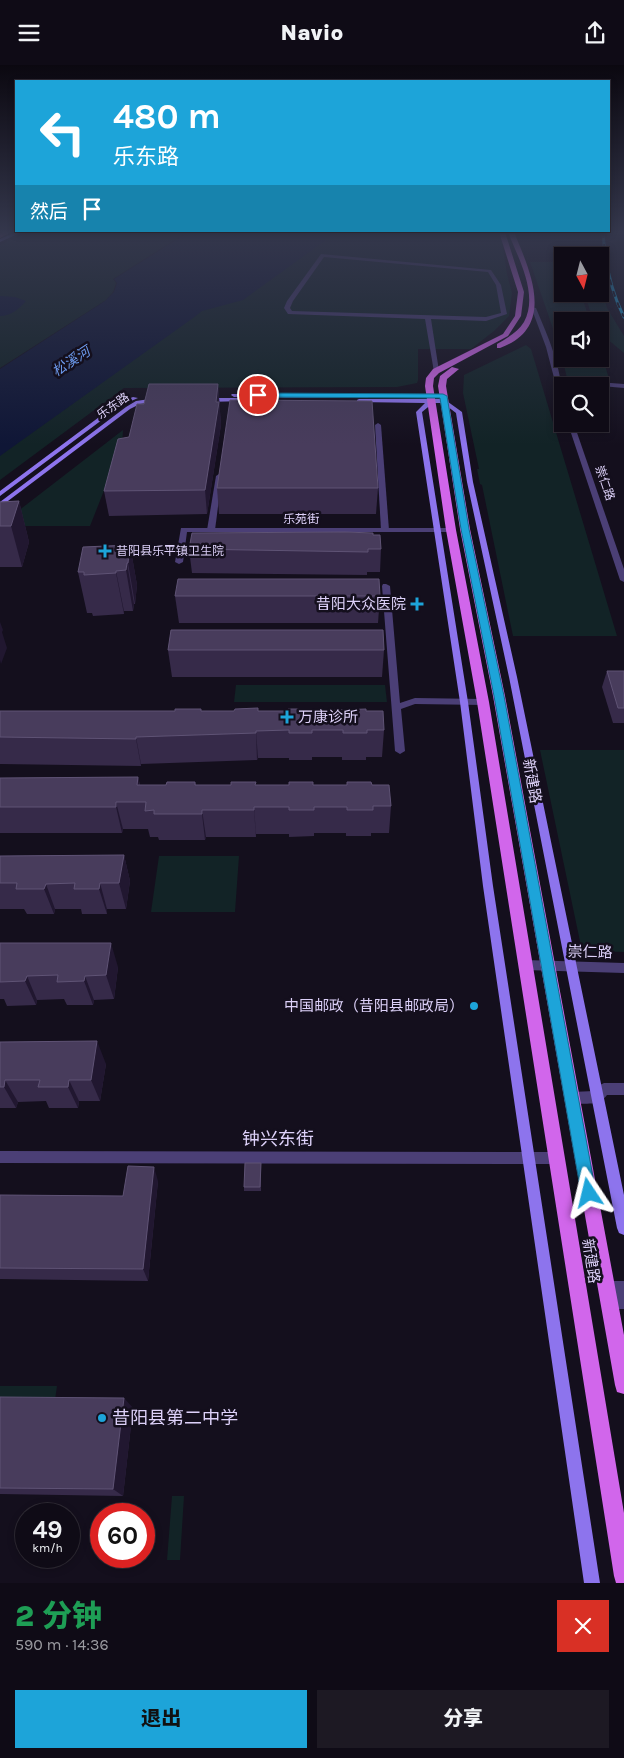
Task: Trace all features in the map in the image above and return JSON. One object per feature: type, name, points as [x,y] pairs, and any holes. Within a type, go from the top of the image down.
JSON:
[{"type":"main road","points":[[436,371],[506,335],[518,316],[520,303]]},
{"type":"main road","points":[[533,303],[533,308]]},
{"type":"main road","name":"新建路","points":[[533,308],[524,328],[515,339],[450,371],[441,382],[437,398],[445,530],[483,702],[624,1576]]},
{"type":"main road","name":"新建路","points":[[436,371],[429,382],[437,398],[497,687],[624,1385]]},
{"type":"main road","name":"乐东路","points":[[0,494],[120,404],[131,398],[148,395],[165,398],[138,402],[128,408],[0,505]]},
{"type":"main road","points":[[437,398],[230,404],[201,398],[437,398],[459,412],[470,482],[504,630],[624,1228]]},
{"type":"main road","points":[[445,530],[464,701],[488,886],[592,1583]]},
{"type":"street","points":[[290,303],[287,308],[290,313],[486,319],[504,314],[503,303]]},
{"type":"street","points":[[533,308],[549,347],[556,377]]},
{"type":"street","points":[[428,318],[436,371]]},
{"type":"street","points":[[609,385],[624,386]]},
{"type":"street","points":[[378,425],[385,530]]},
{"type":"street","name":"崇仁路","points":[[574,432],[624,580]]},
{"type":"street","points":[[211,530],[221,464]]},
{"type":"street","name":"乐苑街","points":[[179,562],[184,529],[445,530]]},
{"type":"street","points":[[386,586],[400,751]]},
{"type":"street","points":[[397,707],[415,701],[483,702]]},
{"type":"street","name":"崇仁路","points":[[525,965],[624,968]]},
{"type":"street","points":[[572,1098],[597,1097],[604,1089],[624,1089]]},
{"type":"street","name":"钟兴东街","points":[[0,1157],[556,1158]]},
{"type":"street","points":[[608,1295],[624,1288]]},
{"type":"street","points":[[608,1295],[624,1302]]},
{"type":"shaded area","points":[[0,303],[102,303],[0,368]]},
{"type":"shaded area","points":[[212,303],[511,303],[509,316],[471,349],[418,349],[417,383],[397,387],[124,388],[0,480],[0,446],[92,379]]},
{"type":"shaded area","points":[[544,303],[584,303],[587,312],[554,312],[554,332]]},
{"type":"shaded area","points":[[588,303],[606,303],[624,336],[624,353],[609,340],[609,312],[590,312]]},
{"type":"shaded area","points":[[526,345],[531,349],[554,426],[554,432],[556,432],[617,636],[513,636],[482,485],[480,484],[477,469],[479,469],[463,393],[464,375]]},
{"type":"shaded area","points":[[564,367],[605,367],[608,377],[567,377]]},
{"type":"shaded area","points":[[123,430],[122,445],[90,526],[0,525]]},
{"type":"shaded area","points":[[236,685],[385,685],[387,702],[234,702]]},
{"type":"shaded area","points":[[540,750],[624,750],[624,952],[582,951]]},
{"type":"shaded area","points":[[159,856],[239,856],[235,912],[151,912]]},
{"type":"shaded area","points":[[0,1386],[57,1386],[55,1400],[0,1400]]},
{"type":"shaded area","points":[[172,1496],[184,1496],[180,1560],[167,1560]]},
{"type":"water","points":[[0,303],[24,303],[8,315],[0,316]]},
{"type":"water","name":"松溪河","points":[[102,303],[232,303],[202,311],[0,456],[0,369]]},
{"type":"building","points":[[149,384],[218,384],[216,402],[219,402],[205,490],[104,491],[118,439],[129,437],[137,404],[144,404]]},
{"type":"building","points":[[230,400],[372,401],[378,488],[217,488]]},
{"type":"building","points":[[19,501],[11,526],[0,526],[0,502]]},
{"type":"building","points":[[345,532],[380,535],[381,549],[368,549],[368,552],[189,549],[192,533]]},
{"type":"building","points":[[130,545],[126,570],[116,571],[116,573],[84,575],[84,572],[78,572],[83,547]]},
{"type":"building","points":[[178,579],[379,579],[380,596],[175,596]]},
{"type":"building","points":[[171,630],[383,630],[384,650],[168,650]]},
{"type":"building","points":[[607,671],[624,671],[624,708],[618,708]]},
{"type":"building","points":[[258,708],[258,711],[366,709],[366,711],[383,711],[384,730],[367,730],[367,733],[343,733],[343,730],[312,730],[312,733],[289,733],[289,730],[256,731],[256,733],[136,737],[136,739],[0,737],[0,711],[175,711],[175,709],[201,709],[201,711],[234,711],[235,709]]},
{"type":"building","points":[[138,777],[137,785],[195,782],[195,785],[231,785],[231,782],[256,782],[255,785],[289,785],[289,782],[313,782],[313,785],[347,785],[347,782],[371,782],[372,785],[389,785],[391,806],[373,806],[373,810],[347,810],[347,807],[314,807],[314,810],[289,810],[289,807],[254,807],[254,810],[202,810],[202,814],[154,814],[154,810],[145,811],[146,802],[116,802],[116,807],[0,807],[0,778]]},
{"type":"building","points":[[124,855],[119,883],[100,883],[99,889],[74,889],[75,883],[46,884],[44,889],[16,889],[17,883],[0,883],[0,856]]},
{"type":"building","points":[[0,943],[111,943],[106,975],[85,976],[84,981],[57,982],[58,975],[27,976],[25,981],[0,982]]},
{"type":"building","points":[[97,1041],[91,1080],[69,1080],[68,1087],[38,1087],[40,1080],[5,1080],[4,1087],[0,1087],[0,1042]]},
{"type":"building","points":[[245,1163],[261,1163],[260,1187],[244,1187]]},
{"type":"building","points":[[128,1166],[154,1167],[143,1269],[0,1268],[0,1195],[123,1196]]},
{"type":"building","points":[[0,1397],[124,1398],[113,1489],[0,1488]]},
{"type":"railway","points":[[617,303],[624,317]]},
{"type":"place","name":"昔阳县乐平镇卫生院","points":[[105,551]]},
{"type":"place","name":"昔阳大众医院","points":[[417,604]]},
{"type":"place","name":"万康诊所","points":[[287,717]]},
{"type":"place","name":"中国邮政（昔阳县邮政局）","points":[[474,1006]]},
{"type":"place","name":"昔阳县第二中学","points":[[102,1418]]},
{"type":"route","points":[[258,395],[443,396],[465,529],[499,696],[589,1193]]}]
